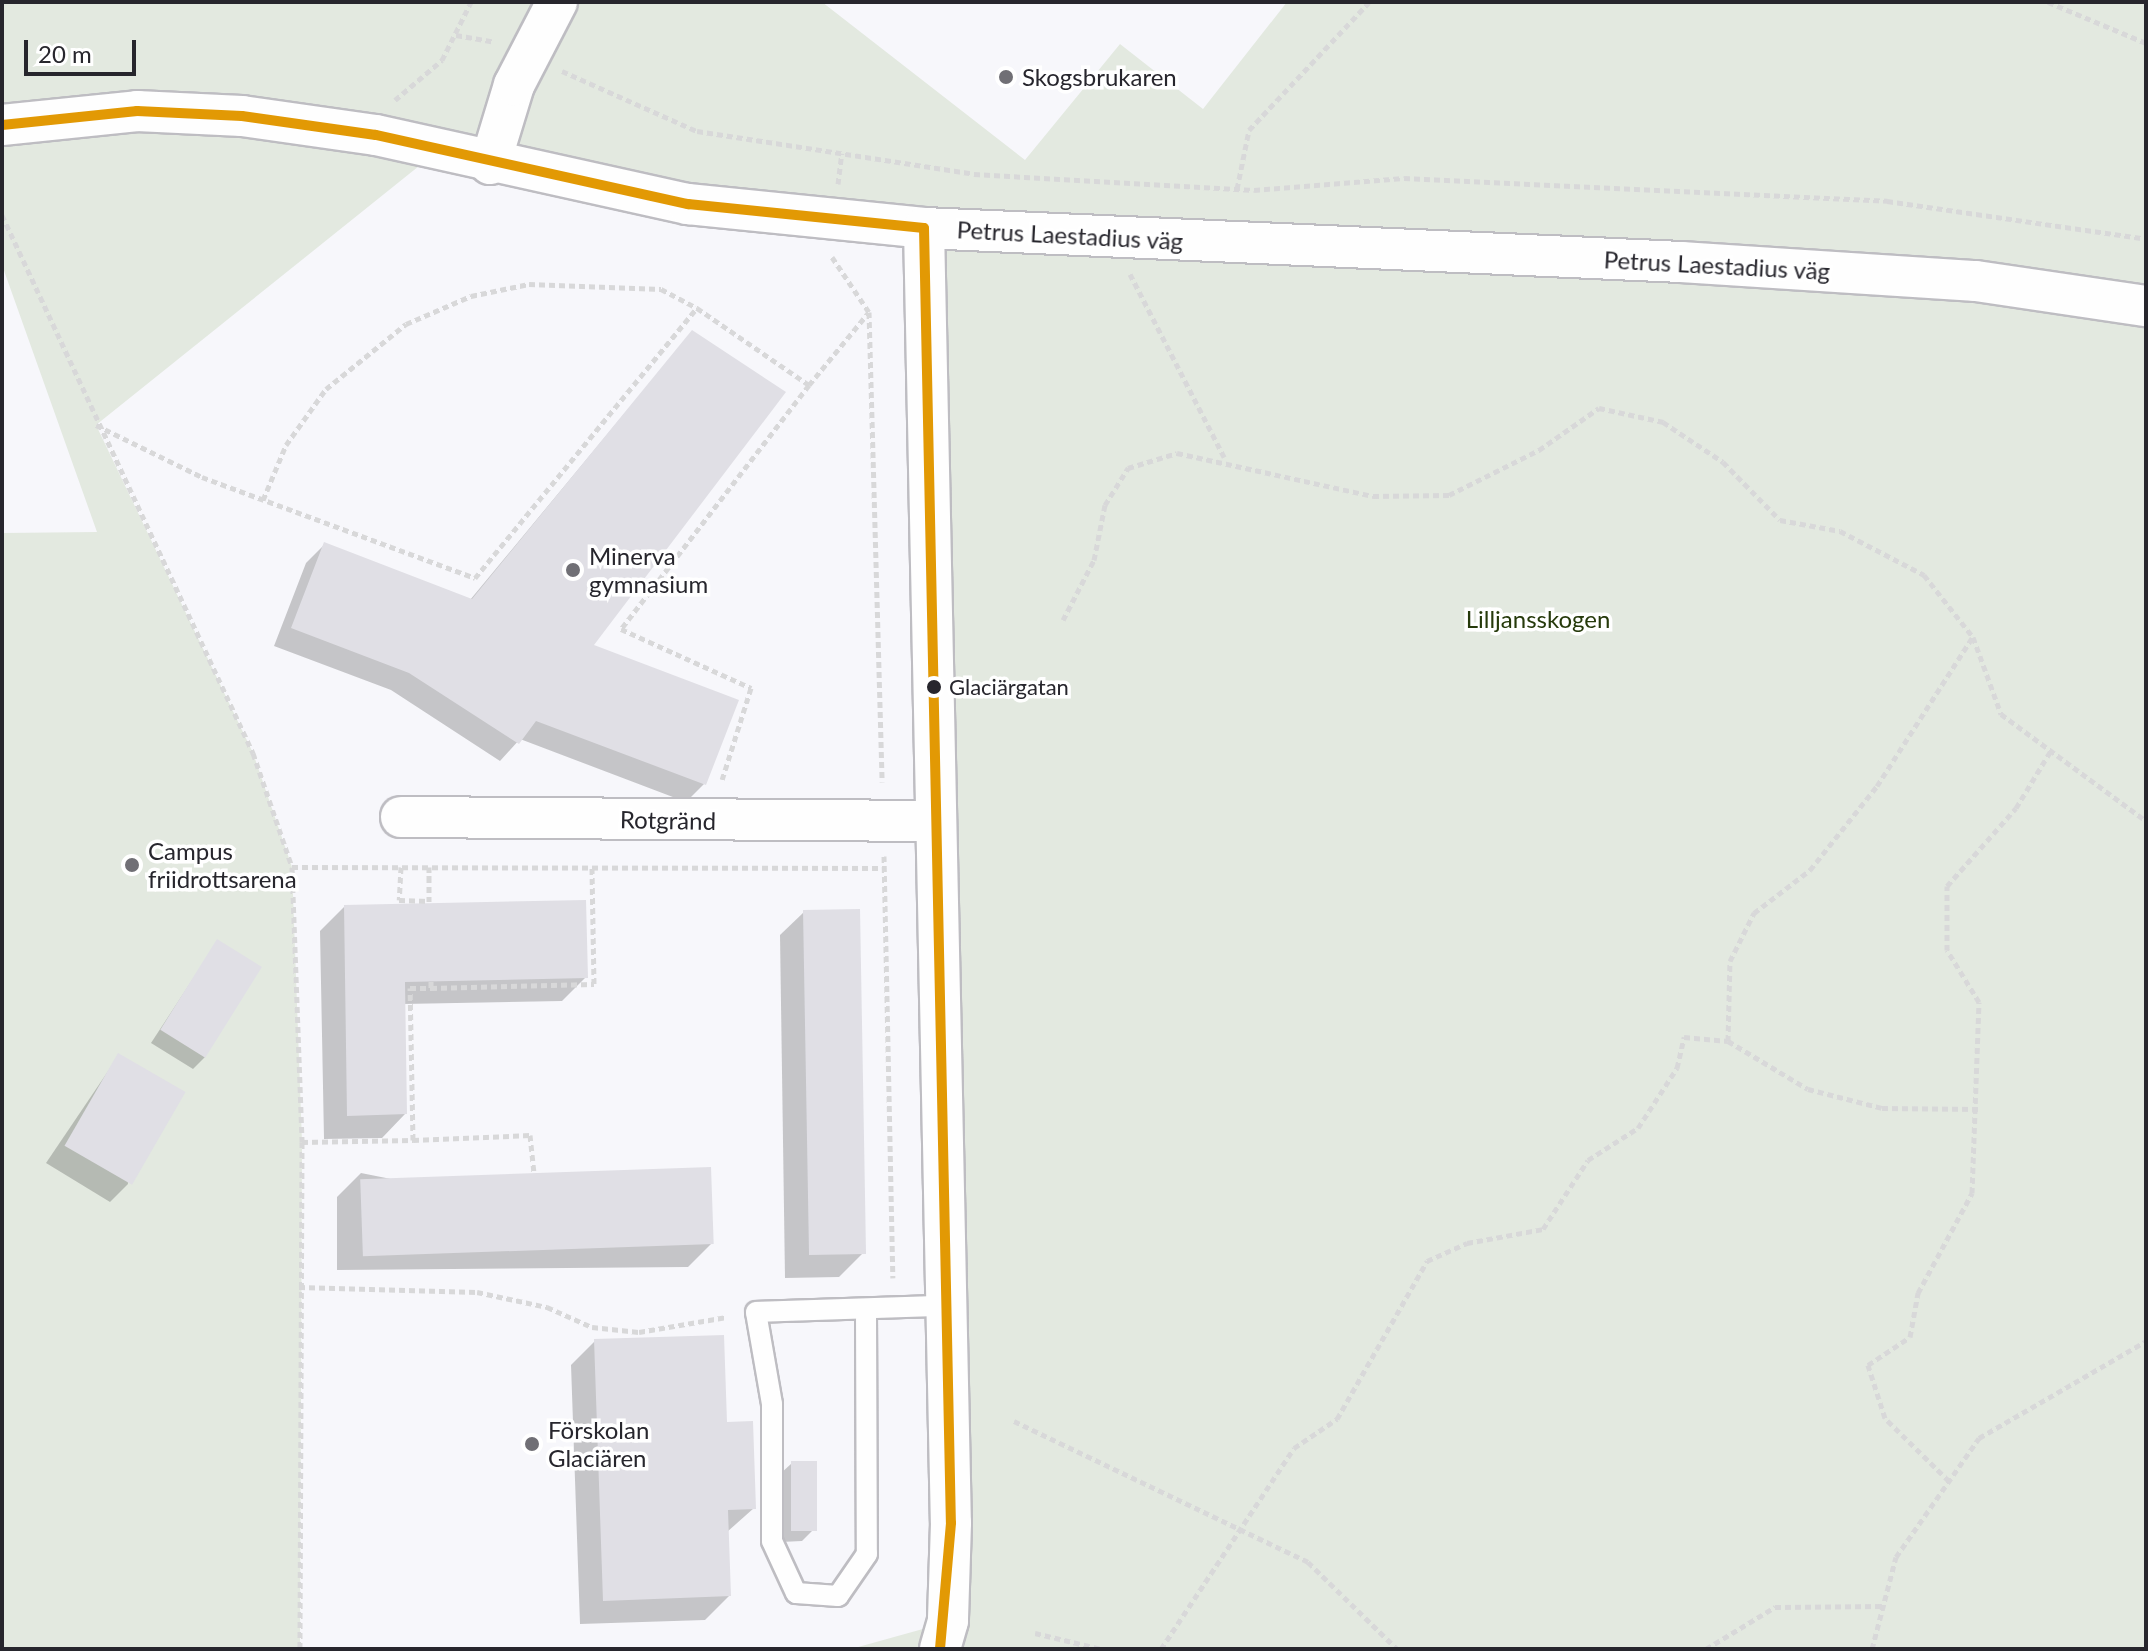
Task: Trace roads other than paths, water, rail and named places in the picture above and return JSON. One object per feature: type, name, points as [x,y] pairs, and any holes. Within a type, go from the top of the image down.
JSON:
[{"type":"street","points":[[490,164],[529,55],[557,2]]},
{"type":"street","name":"Petrus Laestadius väg","points":[[2,125],[137,111],[242,116],[376,135],[490,164],[688,204],[924,228],[1976,281],[2146,306]]},
{"type":"street","points":[[924,228],[941,1306],[951,1523],[948,1621],[940,1649]]},
{"type":"street","name":"Rotgränd","points":[[401,817],[935,821]]},
{"type":"lane","points":[[866,1311],[867,1554],[838,1596],[796,1593],[772,1541],[772,1404],[756,1312],[866,1311],[941,1306]]},
{"type":"place","name":"Skogsbrukaren","points":[[1006,77]]},
{"type":"place","name":"Minerva gymnasium","points":[[573,570]]},
{"type":"place","name":"Glaciärgatan","points":[[934,687]]},
{"type":"place","name":"Campus friidrottsarena","points":[[132,865]]},
{"type":"place","name":"Förskolan Glaciären","points":[[532,1444]]},
{"type":"park label","name":"Lilljansskogen","points":[[1538,619]]}]
